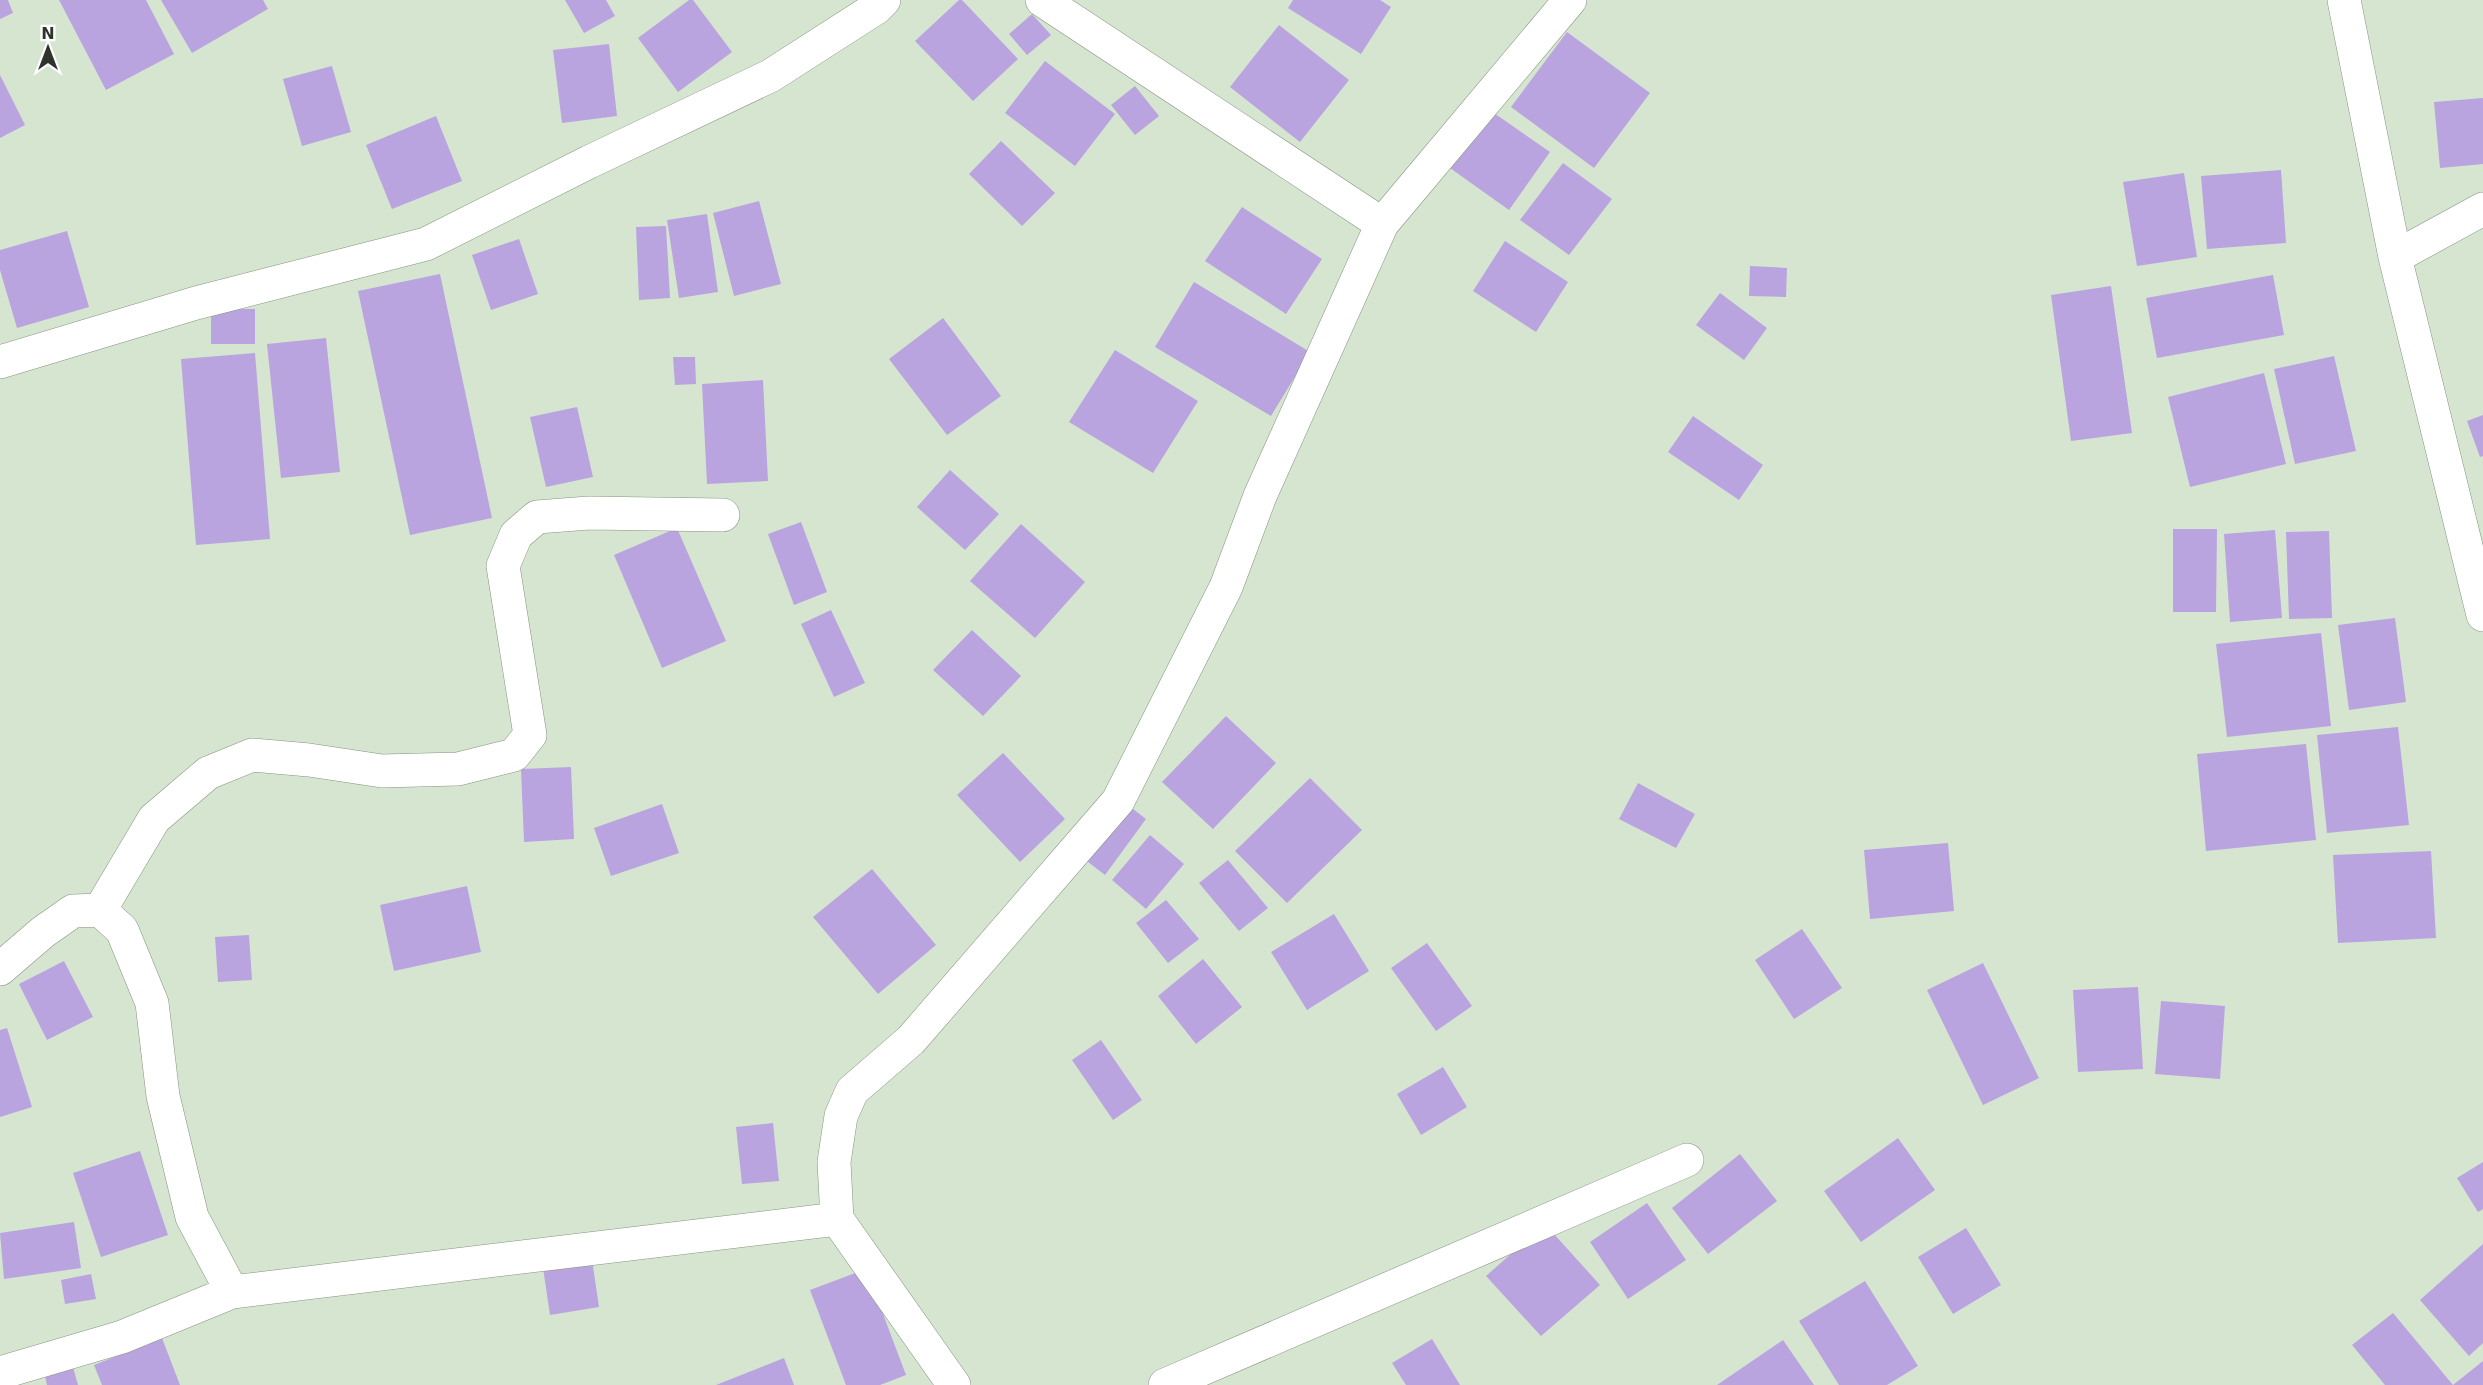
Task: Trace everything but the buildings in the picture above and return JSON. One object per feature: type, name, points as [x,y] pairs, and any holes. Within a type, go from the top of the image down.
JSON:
[{"type":"street","points":[[0,362],[196,303],[426,244],[589,162],[770,76],[876,8],[884,0]]},
{"type":"street","points":[[1042,0],[1382,224]]},
{"type":"street","points":[[954,1385],[837,1219],[834,1162],[840,1116],[852,1091],[911,1040],[1118,801],[1226,587],[1260,496],[1382,224],[1570,0]]},
{"type":"street","points":[[2343,0],[2395,257],[2483,615]]},
{"type":"street","points":[[2395,257],[2483,209]]},
{"type":"street","points":[[100,910],[154,819],[208,773],[252,755],[309,760],[382,771],[458,769],[514,755],[530,735],[503,566],[516,535],[537,517],[589,513],[723,515]]},
{"type":"street","points":[[0,969],[43,932],[73,911],[100,910],[122,930],[152,1003],[163,1096],[192,1217],[232,1292]]},
{"type":"street","points":[[1165,1385],[1687,1160]]},
{"type":"street","points":[[5,1385],[0,1375],[122,1337],[232,1292],[837,1219]]}]
